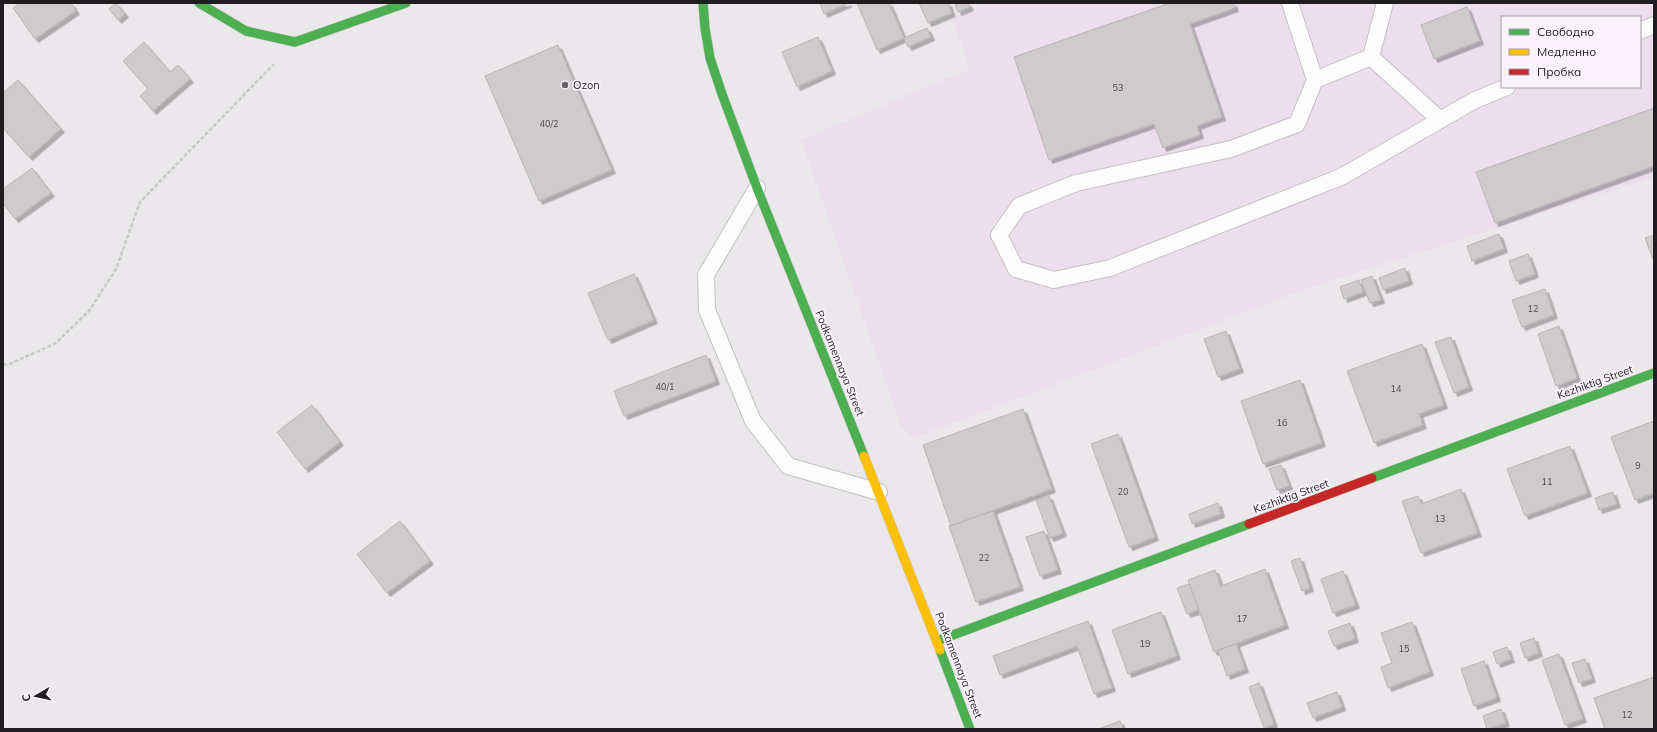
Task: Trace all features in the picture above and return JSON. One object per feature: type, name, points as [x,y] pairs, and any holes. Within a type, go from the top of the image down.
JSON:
[{"type":"street","points":[[199,3],[246,31],[295,42],[406,3]]},
{"type":"street","name":"Podkamennaya Street","points":[[703,3],[710,58],[722,94],[757,188],[879,492],[970,729]]},
{"type":"street","name":"Kezhiktig Street","points":[[937,641],[1654,373]]},
{"type":"lane","points":[[1290,3],[1316,80],[1297,124],[1231,149],[1076,183],[1019,206],[999,235],[1016,269],[1054,280],[1110,268],[1341,177],[1475,100],[1505,88]]},
{"type":"lane","points":[[1371,57],[1385,3]]},
{"type":"lane","points":[[1641,31],[1654,25]]},
{"type":"lane","points":[[1316,80],[1371,57]]},
{"type":"lane","points":[[1371,57],[1440,120]]},
{"type":"lane","points":[[757,188],[706,275],[707,310],[753,421],[788,466],[879,492]]},
{"type":"path","points":[[3,365],[12,363],[56,342],[89,310],[116,269],[140,202],[295,42]]},
{"type":"shaded area","points":[[976,3],[1654,3],[1654,177],[1300,291],[914,438],[901,426],[801,140],[970,69],[952,18],[977,9]]},
{"type":"building","points":[[20,3],[71,3],[76,11],[35,39],[13,8]]},
{"type":"building","points":[[116,3],[125,14],[118,20],[109,9]]},
{"type":"building","points":[[820,3],[849,3],[824,14]]},
{"type":"building","points":[[857,3],[889,3],[904,38],[877,50]]},
{"type":"building","points":[[919,3],[948,3],[952,13],[928,23]]},
{"type":"building","points":[[960,3],[968,3],[970,7],[958,12],[955,5]]},
{"type":"building","points":[[1170,3],[1233,3],[1235,8],[1190,24],[1222,117],[1197,126],[1200,135],[1163,148],[1154,124],[1049,160],[1014,57]]},
{"type":"building","points":[[1467,7],[1480,41],[1434,59],[1421,25]]},
{"type":"building","points":[[927,28],[931,37],[908,47],[904,38]]},
{"type":"building","points":[[818,37],[832,71],[797,87],[782,52]]},
{"type":"building","points":[[144,42],[170,72],[178,65],[190,79],[153,111],[140,96],[148,89],[123,61]]},
{"type":"building","points":[[558,45],[612,170],[539,201],[485,76]]},
{"type":"building","points":[[18,80],[61,129],[29,157],[3,128],[3,93]]},
{"type":"building","points":[[1654,108],[1654,166],[1495,223],[1476,172]]},
{"type":"building","points":[[32,168],[51,193],[15,219],[3,203],[3,189]]},
{"type":"building","points":[[1499,234],[1504,249],[1472,261],[1467,246]]},
{"type":"building","points":[[1654,235],[1654,262],[1645,238]]},
{"type":"building","points":[[1528,254],[1535,274],[1516,281],[1509,261]]},
{"type":"building","points":[[1405,268],[1409,281],[1383,290],[1379,278]]},
{"type":"building","points":[[634,274],[654,320],[608,340],[588,293]]},
{"type":"building","points":[[1372,276],[1381,300],[1370,303],[1361,280]]},
{"type":"building","points":[[1359,280],[1363,292],[1344,299],[1340,287]]},
{"type":"building","points":[[1545,289],[1554,315],[1522,327],[1512,300]]},
{"type":"building","points":[[1559,326],[1577,378],[1556,386],[1538,334]]},
{"type":"building","points":[[1226,331],[1240,369],[1218,377],[1204,339]]},
{"type":"building","points":[[1451,337],[1469,387],[1454,393],[1435,342]]},
{"type":"building","points":[[1422,344],[1444,405],[1419,414],[1423,425],[1374,443],[1347,371]]},
{"type":"building","points":[[706,355],[716,381],[624,416],[614,391]]},
{"type":"building","points":[[1300,380],[1322,443],[1263,464],[1241,401]]},
{"type":"building","points":[[312,405],[340,442],[305,469],[277,432]]},
{"type":"building","points":[[1023,409],[1052,489],[951,526],[923,445]]},
{"type":"building","points":[[1654,421],[1654,493],[1635,500],[1611,437]]},
{"type":"building","points":[[1118,434],[1155,537],[1129,547],[1091,444]]},
{"type":"building","points":[[1570,446],[1588,493],[1525,516],[1507,469]]},
{"type":"building","points":[[1281,465],[1289,486],[1277,490],[1269,469]]},
{"type":"building","points":[[1461,489],[1478,533],[1421,553],[1402,501],[1418,496],[1421,504]]},
{"type":"building","points":[[1613,492],[1617,504],[1599,510],[1595,498]]},
{"type":"building","points":[[1049,496],[1063,533],[1050,538],[1036,500]]},
{"type":"building","points":[[1218,503],[1221,514],[1192,524],[1189,514]]},
{"type":"building","points":[[993,511],[1020,587],[976,602],[949,526]]},
{"type":"building","points":[[400,521],[430,561],[387,593],[357,554]]},
{"type":"building","points":[[1044,531],[1058,570],[1040,576],[1026,537]]},
{"type":"building","points":[[1300,558],[1310,588],[1302,591],[1291,561]]},
{"type":"building","points":[[1265,569],[1285,625],[1214,652],[1188,580],[1215,570],[1221,586]]},
{"type":"building","points":[[1343,571],[1356,605],[1333,613],[1321,579]]},
{"type":"building","points":[[1189,584],[1199,610],[1187,614],[1177,588]]},
{"type":"building","points":[[1161,612],[1177,656],[1128,674],[1112,630]]},
{"type":"building","points":[[1088,621],[1112,688],[1094,694],[1077,646],[1000,675],[993,656]]},
{"type":"building","points":[[1412,622],[1430,672],[1388,688],[1381,667],[1392,663],[1381,633]]},
{"type":"building","points":[[1350,623],[1355,639],[1334,646],[1328,631]]},
{"type":"building","points":[[1534,638],[1539,653],[1525,658],[1520,643]]},
{"type":"building","points":[[1236,644],[1245,669],[1227,676],[1218,650]]},
{"type":"building","points":[[1507,647],[1511,659],[1497,664],[1493,652]]},
{"type":"building","points":[[1559,654],[1583,719],[1565,725],[1542,660]]},
{"type":"building","points":[[1585,659],[1592,679],[1579,683],[1572,663]]},
{"type":"building","points":[[1484,661],[1497,698],[1474,706],[1461,669]]},
{"type":"building","points":[[1654,677],[1654,729],[1605,729],[1594,698]]},
{"type":"building","points":[[1259,683],[1274,724],[1264,728],[1249,687]]},
{"type":"building","points":[[1337,692],[1342,707],[1313,718],[1307,703]]},
{"type":"building","points":[[1501,709],[1506,723],[1487,729],[1483,716]]},
{"type":"building","points":[[1120,721],[1123,729],[1098,729]]},
{"type":"traffic: fast","points":[[199,3],[246,31],[295,42],[406,3]]},
{"type":"traffic: fast","points":[[703,3],[710,58],[722,94],[757,188],[864,456]]},
{"type":"traffic: fast","points":[[1372,478],[1654,373]]},
{"type":"traffic: fast","points":[[937,641],[1249,524]]},
{"type":"traffic: fast","points":[[940,650],[970,729]]},
{"type":"traffic: slow","points":[[864,456],[940,650]]},
{"type":"traffic: jam","points":[[1249,524],[1372,478]]},
{"type":"place","name":"Ozon","points":[[565,85]]}]
